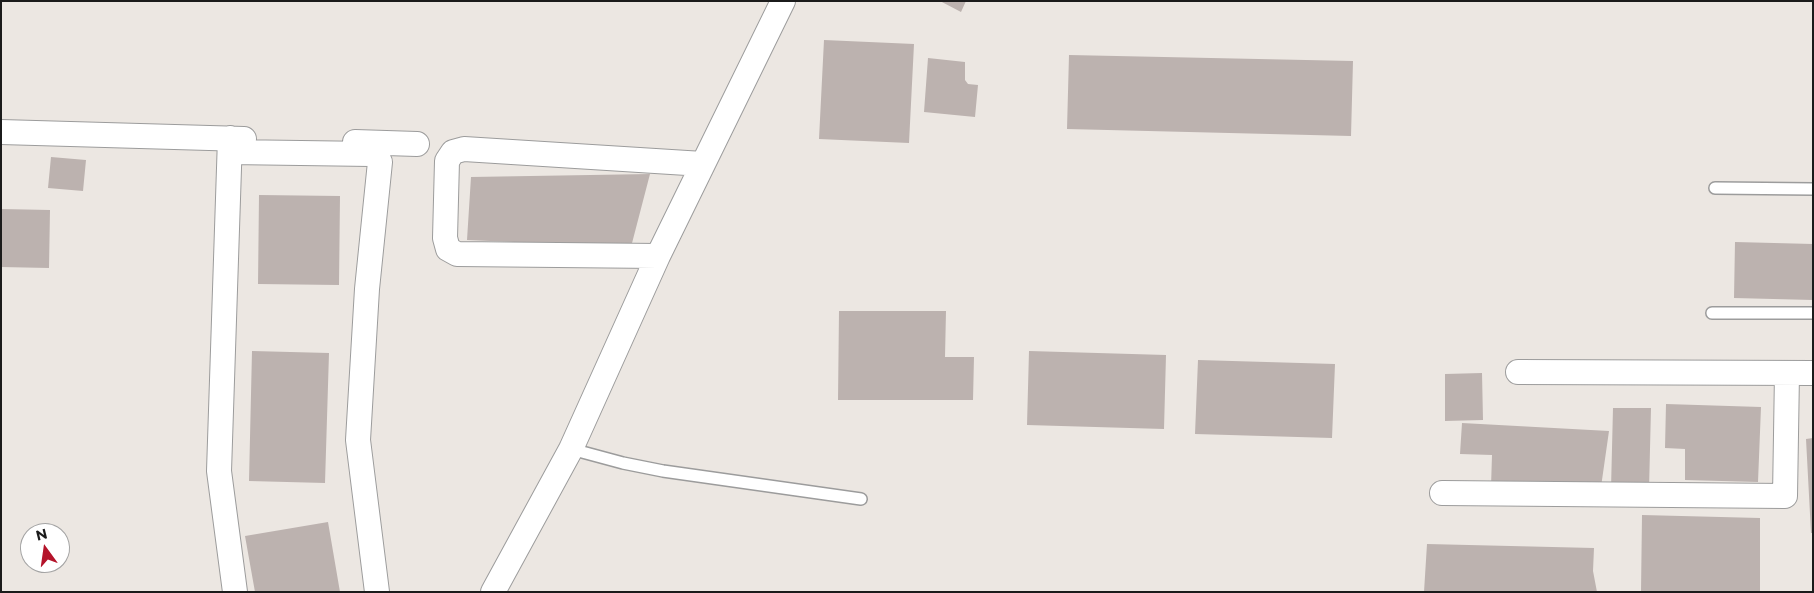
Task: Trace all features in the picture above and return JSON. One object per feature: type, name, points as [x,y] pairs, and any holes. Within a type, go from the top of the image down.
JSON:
[{"type":"street","points":[[493,592],[571,449],[658,256],[783,1]]},
{"type":"street","points":[[1,132],[371,154],[377,157],[380,162],[367,289],[358,440],[377,592]]},
{"type":"street","points":[[230,145],[417,144]]},
{"type":"street","points":[[230,145],[219,471],[235,592]]},
{"type":"street","points":[[658,256],[457,254],[448,249],[445,238],[446,161],[453,152],[464,149],[703,164]]},
{"type":"street","points":[[1518,372],[1813,373]]},
{"type":"street","points":[[1442,493],[1785,496],[1788,373]]},
{"type":"lane","points":[[1715,188],[1813,189]]},
{"type":"lane","points":[[1712,313],[1813,313]]},
{"type":"lane","points":[[571,449],[623,463],[663,471],[861,499]]},
{"type":"building","points":[[940,1],[966,1],[961,12]]},
{"type":"building","points":[[824,40],[914,44],[909,143],[819,139]]},
{"type":"building","points":[[1069,55],[1353,61],[1351,136],[1067,129]]},
{"type":"building","points":[[928,58],[965,62],[965,80],[968,84],[978,85],[975,117],[924,112]]},
{"type":"building","points":[[51,157],[86,160],[83,191],[48,188]]},
{"type":"building","points":[[650,174],[631,247],[467,240],[471,177]]},
{"type":"building","points":[[259,195],[340,196],[339,285],[258,284]]},
{"type":"building","points":[[1,209],[50,210],[49,268],[1,267]]},
{"type":"building","points":[[1735,242],[1813,244],[1813,300],[1734,298]]},
{"type":"building","points":[[839,311],[946,311],[945,357],[974,357],[973,400],[838,400]]},
{"type":"building","points":[[252,351],[329,353],[325,483],[249,481]]},
{"type":"building","points":[[1029,351],[1166,355],[1164,429],[1027,425]]},
{"type":"building","points":[[1198,360],[1335,364],[1332,438],[1195,434]]},
{"type":"building","points":[[1482,373],[1483,420],[1445,421],[1445,374]]},
{"type":"building","points":[[1666,404],[1761,407],[1758,482],[1685,480],[1685,449],[1665,448]]},
{"type":"building","points":[[1613,408],[1651,408],[1649,490],[1611,489]]},
{"type":"building","points":[[1462,423],[1609,431],[1601,487],[1491,487],[1492,455],[1460,454]]},
{"type":"building","points":[[1813,438],[1813,533],[1811,533],[1806,439]]},
{"type":"building","points":[[1642,515],[1760,518],[1760,592],[1641,592]]},
{"type":"building","points":[[328,522],[340,592],[255,592],[245,536]]},
{"type":"building","points":[[1427,544],[1594,548],[1593,571],[1597,592],[1424,592]]}]
